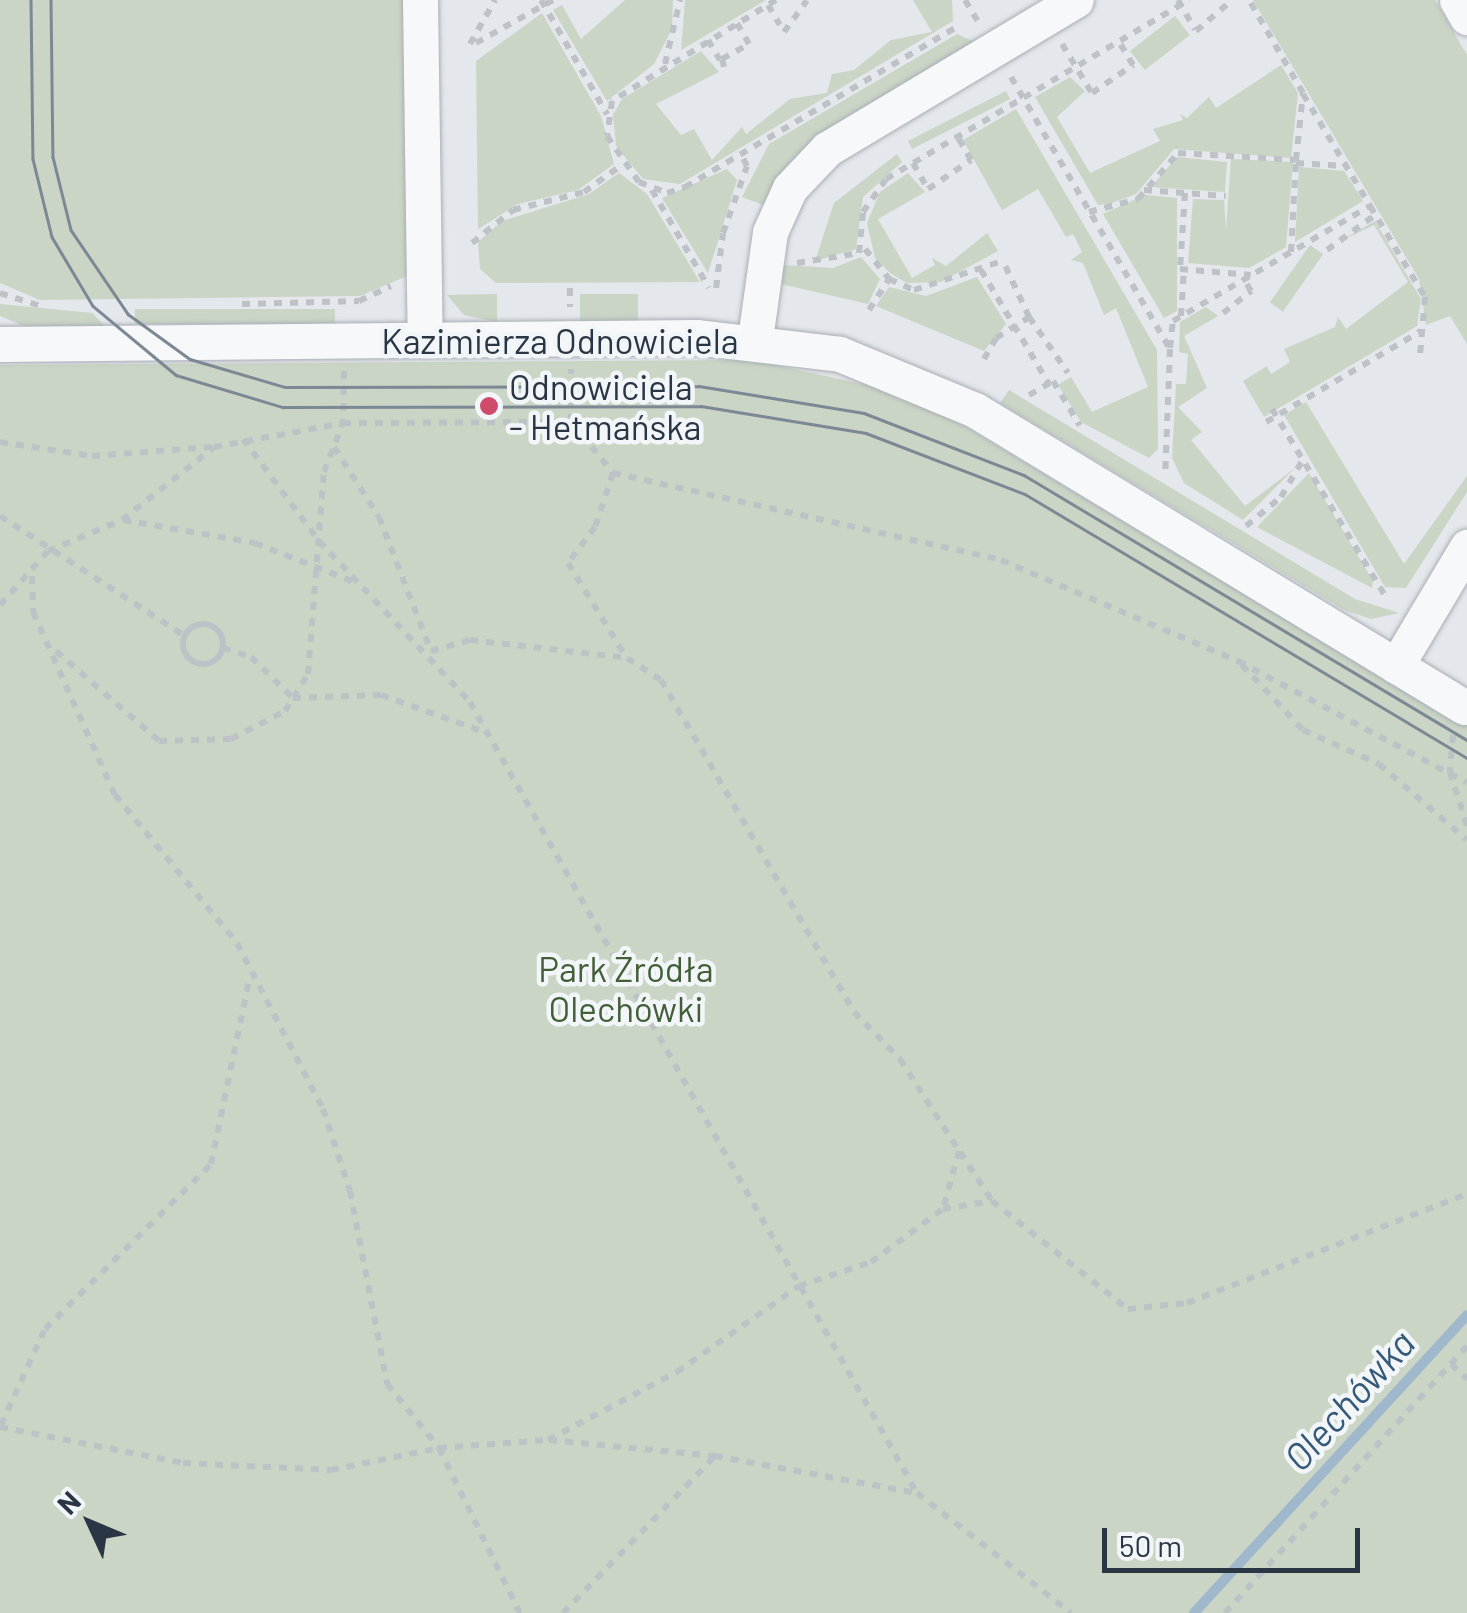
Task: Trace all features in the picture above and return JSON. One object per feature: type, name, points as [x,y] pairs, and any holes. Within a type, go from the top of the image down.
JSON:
[{"type":"street","points":[[420,0],[425,340]]},
{"type":"street","points":[[1457,0],[1467,17]]},
{"type":"street","points":[[755,339],[767,255],[790,188],[827,149],[1061,8]]},
{"type":"street","name":"Kazimierza Odnowiciela","points":[[0,344],[755,339],[840,354],[930,386],[1464,707]]},
{"type":"street","points":[[1396,666],[1467,548]]},
{"type":"path","points":[[495,0],[473,43],[553,0]]},
{"type":"path","points":[[664,65],[680,0]]},
{"type":"path","points":[[608,115],[619,94],[776,0]]},
{"type":"path","points":[[768,5],[785,33],[807,0]]},
{"type":"path","points":[[966,0],[1170,349]]},
{"type":"path","points":[[1030,395],[1069,372],[1029,317],[1004,260],[929,290],[888,279],[865,249],[872,194],[913,163],[1119,42],[1179,2],[1189,0]]},
{"type":"path","points":[[1179,2],[1197,32],[1232,0]]},
{"type":"path","points":[[1249,0],[1425,297],[1420,356]]},
{"type":"path","points":[[543,2],[608,115],[622,165],[650,187],[712,288],[747,166],[741,154]]},
{"type":"path","points":[[1061,8],[1076,67],[1092,94],[1133,65],[1119,42]]},
{"type":"path","points":[[650,187],[685,187],[975,16]]},
{"type":"path","points":[[708,40],[725,69],[722,59],[749,44],[737,23]]},
{"type":"path","points":[[1292,252],[1303,93]]},
{"type":"path","points":[[913,163],[929,189],[971,160],[958,136]]},
{"type":"path","points":[[1090,212],[1131,203],[1178,153],[1346,166]]},
{"type":"path","points":[[472,243],[502,216],[584,192],[622,165]]},
{"type":"path","points":[[1144,190],[1226,196]]},
{"type":"path","points":[[1164,478],[1170,349],[1182,316],[1185,193]]},
{"type":"path","points":[[1182,316],[1370,206]]},
{"type":"path","points":[[1318,236],[1328,251],[1376,215]]},
{"type":"path","points":[[767,255],[826,265],[865,249]]},
{"type":"path","points":[[1184,269],[1252,275]]},
{"type":"path","points":[[981,270],[1080,426]]},
{"type":"path","points":[[869,310],[888,279]]},
{"type":"path","points":[[1213,298],[1223,314],[1251,290],[1244,280]]},
{"type":"path","points":[[232,304],[345,301],[426,284]]},
{"type":"path","points":[[570,288],[571,422],[613,473],[1001,560],[1238,661],[1467,783]]},
{"type":"path","points":[[0,292],[58,306]]},
{"type":"path","points":[[51,647],[159,741],[231,739],[293,698],[308,674],[319,542],[334,446],[343,423],[345,301]]},
{"type":"path","points":[[984,359],[1013,325],[1029,317]]},
{"type":"path","points":[[1266,422],[1275,412],[1421,331]]},
{"type":"path","points":[[1275,412],[1386,598]]},
{"type":"path","points":[[0,442],[92,456],[214,447],[343,423],[571,422]]},
{"type":"path","points":[[243,440],[319,542],[430,651],[488,734],[917,1493],[1071,1613]]},
{"type":"path","points":[[334,446],[379,517],[430,651]]},
{"type":"path","points":[[0,605],[32,576],[48,550],[122,520],[214,447]]},
{"type":"path","points":[[1246,526],[1281,497],[1302,461]]},
{"type":"path","points":[[613,473],[595,528],[568,563],[627,658],[661,680],[692,726],[854,1012],[900,1059],[992,1201],[1100,1295],[1128,1309],[1188,1302],[1467,1194]]},
{"type":"path","points":[[0,516],[184,636],[197,663],[222,648]]},
{"type":"path","points":[[122,520],[255,543],[360,585]]},
{"type":"path","points":[[32,576],[33,612],[115,795],[196,884],[323,1109],[350,1191],[388,1384],[439,1448],[520,1613]]},
{"type":"path","points":[[184,636],[204,624],[222,648],[250,657],[293,698],[380,695],[488,734]]},
{"type":"path","points":[[430,651],[470,640],[627,658]]},
{"type":"path","points":[[1238,661],[1304,730],[1379,764],[1467,840]]},
{"type":"path","points":[[1464,707],[1450,772],[1467,826]]},
{"type":"path","points":[[249,978],[211,1164],[45,1329],[0,1426],[78,1449],[242,1467],[332,1470],[439,1448],[548,1440],[715,1456],[917,1493]]},
{"type":"path","points":[[944,1209],[959,1151]]},
{"type":"path","points":[[548,1440],[677,1372],[799,1286],[871,1262],[944,1209],[992,1201]]},
{"type":"path","points":[[1226,1613],[1467,1346]]},
{"type":"path","points":[[1451,1364],[1467,1378]]},
{"type":"path","points":[[563,1613],[715,1456]]},
{"type":"green space","points":[[0,0],[404,0],[407,276],[360,296],[40,300],[0,283]]},
{"type":"green space","points":[[625,0],[673,0],[672,29],[654,64],[607,101],[553,10],[562,5],[581,39]]},
{"type":"green space","points":[[685,0],[766,0],[681,50]]},
{"type":"green space","points":[[913,0],[952,0],[953,21],[680,184],[643,179],[616,146],[613,115],[622,99],[701,51],[719,72],[656,104],[681,135],[694,129],[712,160],[742,127],[746,134],[790,99],[827,93],[832,74],[854,70],[891,40],[932,32]]},
{"type":"green space","points":[[1253,0],[1435,0],[1467,55],[1467,344],[1450,316],[1426,325],[1419,279]]},
{"type":"green space","points":[[542,13],[601,116],[614,164],[578,190],[518,204],[478,229],[476,61]]},
{"type":"green space","points":[[1175,16],[1190,35],[1145,70],[1130,51]]},
{"type":"green space","points":[[957,34],[975,42],[766,206],[742,197],[769,144]]},
{"type":"green space","points":[[1281,65],[1298,93],[1291,158],[1174,149],[1136,194],[1109,204],[1098,205],[1035,97],[1070,77],[1085,91],[1057,117],[1090,173],[1160,141],[1153,129],[1183,120],[1180,114],[1187,118],[1209,97],[1216,108]]},
{"type":"green space","points":[[1006,91],[1010,99],[912,149],[908,141]]},
{"type":"green space","points":[[1016,109],[1157,350],[1158,449],[1149,458],[1081,422],[1058,385],[1071,377],[1092,412],[1148,387],[1116,308],[1104,315],[1083,263],[1071,260],[1082,252],[1073,234],[1066,237],[1038,189],[1002,210],[963,140]]},
{"type":"green space","points":[[897,154],[902,162],[863,197],[856,249],[815,261],[834,203]]},
{"type":"green space","points":[[1177,157],[1227,162],[1225,192],[1151,187]]},
{"type":"green space","points":[[1231,159],[1293,162],[1286,247],[1249,268],[1188,263],[1193,199],[1224,200],[1226,230]]},
{"type":"green space","points":[[1299,167],[1344,171],[1363,201],[1295,242]]},
{"type":"green space","points":[[727,169],[737,180],[708,273],[662,198]]},
{"type":"green space","points":[[619,173],[647,194],[700,282],[496,283],[480,269],[478,242],[502,221],[589,194]]},
{"type":"green space","points":[[908,173],[925,192],[878,219],[912,278],[935,265],[932,258],[946,266],[987,233],[998,251],[941,282],[907,283],[890,273],[875,258],[867,223],[880,192]]},
{"type":"green space","points":[[1145,195],[1177,198],[1177,311],[1164,318],[1103,214]]},
{"type":"green space","points":[[1375,221],[1421,299],[1417,326],[1264,417],[1243,381],[1267,366],[1271,374],[1290,362],[1284,349],[1335,327],[1338,317],[1346,329],[1408,282],[1374,225],[1339,242]]},
{"type":"green space","points":[[1310,245],[1323,254],[1283,312],[1270,302]]},
{"type":"green space","points":[[861,257],[880,279],[868,304],[781,284],[783,265],[833,268]]},
{"type":"green space","points":[[977,277],[1006,324],[984,351],[876,306],[889,287],[926,296]]},
{"type":"green space","points":[[497,294],[497,322],[464,315],[447,295]]},
{"type":"green space","points":[[580,294],[638,294],[638,321],[580,321]]},
{"type":"green space","points":[[0,304],[92,313],[106,327],[24,326],[0,316]]},
{"type":"green space","points":[[1206,307],[1218,316],[1184,336],[1207,388],[1178,407],[1202,432],[1191,440],[1245,506],[1295,468],[1243,520],[1184,483],[1172,458],[1176,384],[1186,384],[1188,354],[1179,352],[1180,322]]},
{"type":"green space","points":[[135,309],[335,309],[335,324],[135,324]]},
{"type":"green space","name":"Park Źródła Olechówki","points":[[751,360],[890,390],[961,424],[1456,721],[1467,706],[1467,1613],[0,1613],[0,365]]},
{"type":"green space","points":[[1009,390],[1355,599],[1399,613],[1371,619],[1344,610],[1000,403]]},
{"type":"green space","points":[[1306,402],[1404,564],[1467,476],[1467,492],[1406,588],[1385,587],[1284,415]]},
{"type":"green space","points":[[1309,473],[1373,581],[1372,588],[1257,527]]},
{"type":"waterway","name":"Olechówka","points":[[1194,1613],[1467,1315]]},
{"type":"tram line","points":[[31,0],[33,159],[52,237],[93,306],[176,375],[283,407],[701,406],[866,433],[1025,494],[1467,758]]},
{"type":"tram line","points":[[51,0],[53,157],[71,230],[128,314],[190,359],[285,387],[699,386],[864,413],[1024,475],[1467,740]]},
{"type":"place","name":"Odnowiciela - Hetmańska","points":[[489,406]]}]
